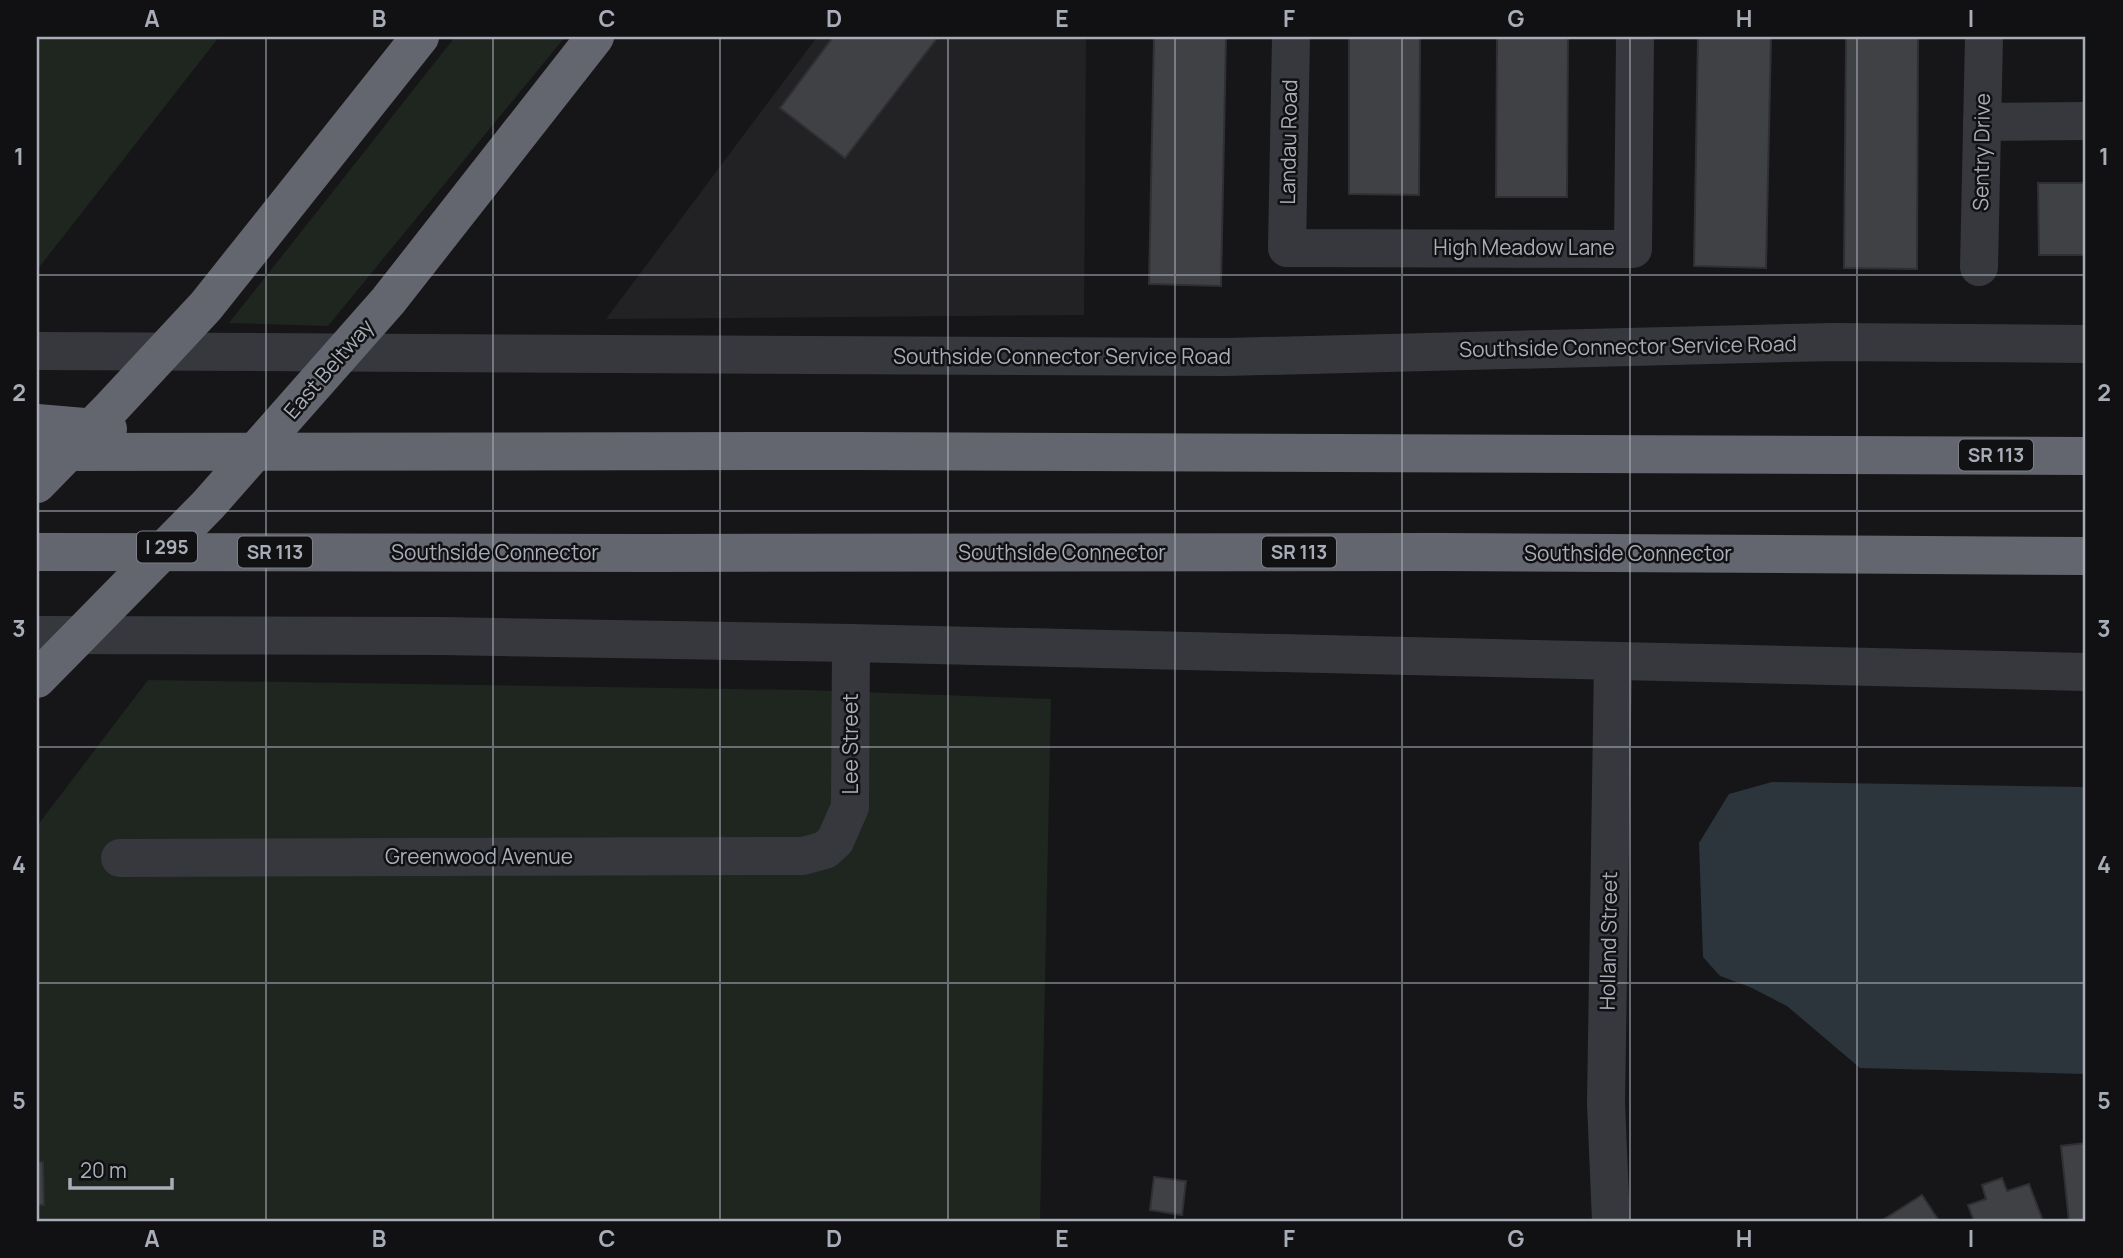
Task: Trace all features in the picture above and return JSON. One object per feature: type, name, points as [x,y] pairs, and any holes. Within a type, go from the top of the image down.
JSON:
[{"type":"highway","points":[[37,484],[206,306],[420,37]]},
{"type":"highway","name":"East Beltway","points":[[37,679],[208,505],[388,301],[595,37]]},
{"type":"highway","points":[[37,423],[355,451]]},
{"type":"highway","points":[[1907,455],[2086,449]]},
{"type":"highway","name":"SR 113","points":[[37,452],[2086,456]]},
{"type":"highway","name":"Southside Connector","points":[[37,552],[1441,552],[2086,556]]},
{"type":"street","name":"Landau Road","points":[[1287,248],[1291,37]]},
{"type":"street","name":"High Meadow Lane","points":[[1287,248],[1633,249],[1634,37]]},
{"type":"street","name":"Sentry Drive","points":[[1979,267],[1984,37]]},
{"type":"street","points":[[1982,122],[2086,121]]},
{"type":"street","name":"Southside Connector Service Road","points":[[37,351],[1225,357],[1833,342],[2086,344]]},
{"type":"street","points":[[37,635],[442,636],[851,643],[2086,672]]},
{"type":"street","name":"Lee Street","points":[[835,841],[850,807],[851,643]]},
{"type":"street","name":"Holland Street","points":[[1611,1221],[1606,1103],[1613,661]]},
{"type":"street","name":"Greenwood Avenue","points":[[120,858],[803,856],[825,850],[835,841]]},
{"type":"shaded area","points":[[37,37],[219,37],[37,270]]},
{"type":"shaded area","points":[[455,37],[565,37],[328,326],[229,323]]},
{"type":"shaded area","points":[[817,37],[1086,37],[1084,315],[606,319]]},
{"type":"shaded area","points":[[148,680],[803,690],[1051,699],[1040,1221],[37,1221],[37,826]]},
{"type":"shaded area","points":[[1772,782],[2086,787],[2086,1074],[1860,1068],[1787,1006],[1750,987],[1720,976],[1703,957],[1699,843],[1729,794]]},
{"type":"building","points":[[833,37],[938,37],[845,158],[780,108]]},
{"type":"building","points":[[1154,37],[1226,37],[1221,286],[1149,284]]},
{"type":"building","points":[[1349,37],[1420,37],[1419,195],[1349,194]]},
{"type":"building","points":[[1497,37],[1568,37],[1567,197],[1496,197]]},
{"type":"building","points":[[1698,37],[1771,37],[1766,268],[1694,266]]},
{"type":"building","points":[[1846,37],[1918,37],[1917,269],[1844,268]]},
{"type":"building","points":[[2038,183],[2086,183],[2086,255],[2039,255]]},
{"type":"building","points":[[2086,1143],[2086,1221],[2069,1221],[2061,1146]]},
{"type":"building","points":[[37,1162],[43,1162],[44,1205],[37,1205]]},
{"type":"building","points":[[1154,1177],[1186,1181],[1182,1215],[1150,1210]]},
{"type":"building","points":[[2002,1178],[2007,1191],[2029,1184],[2043,1221],[1974,1221],[1968,1205],[1986,1199],[1982,1185]]},
{"type":"building","points":[[1922,1195],[1939,1221],[1881,1221]]}]
